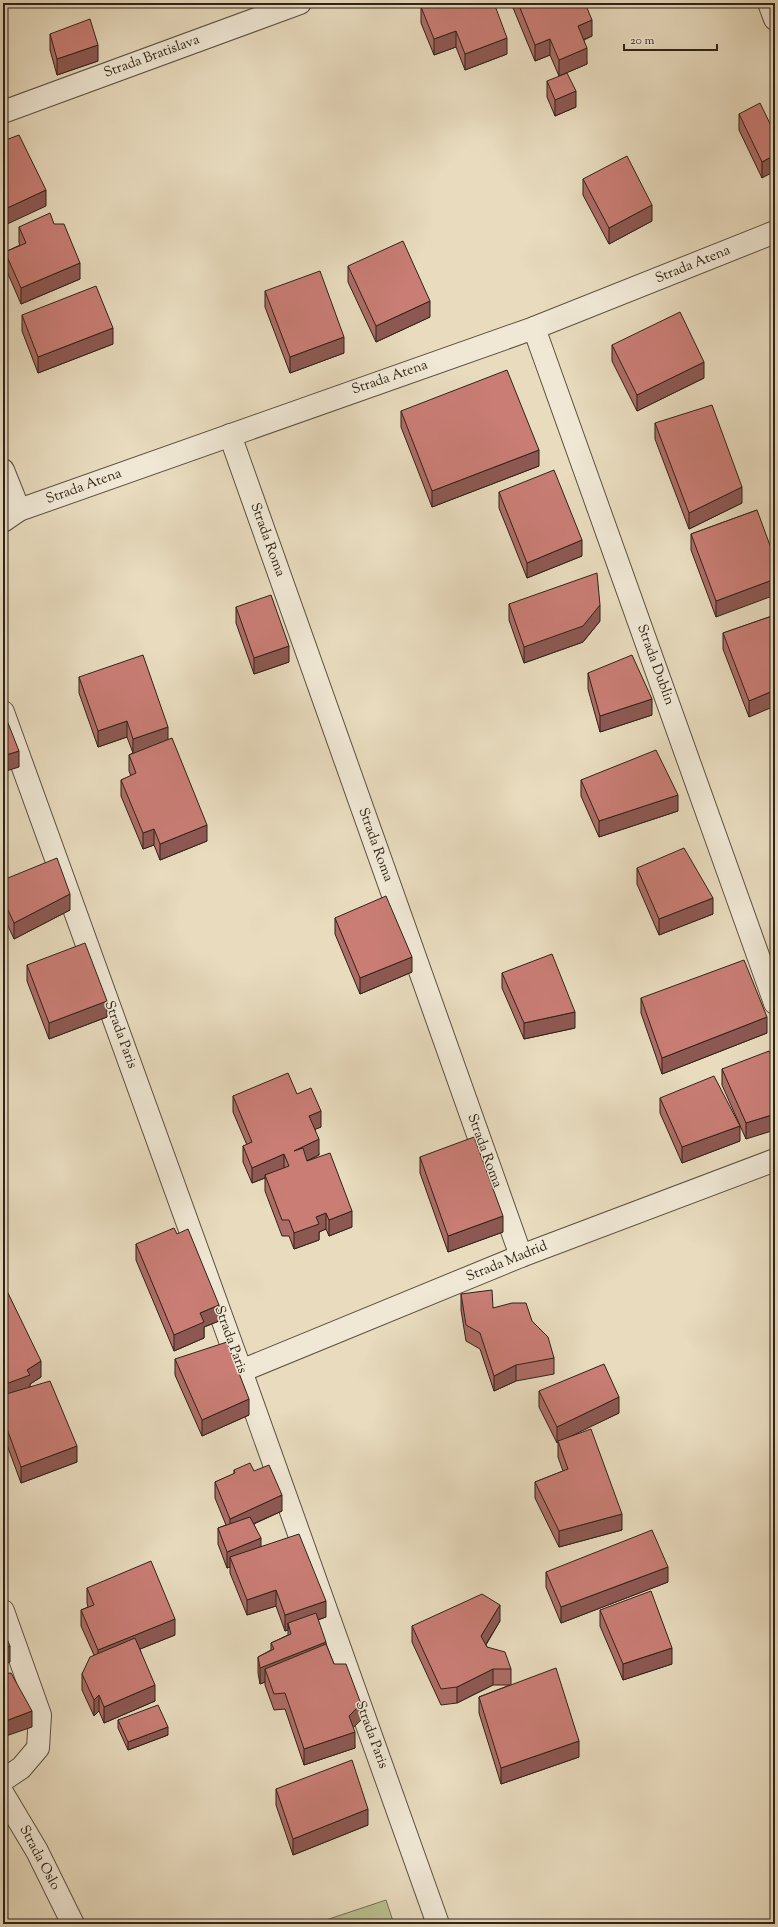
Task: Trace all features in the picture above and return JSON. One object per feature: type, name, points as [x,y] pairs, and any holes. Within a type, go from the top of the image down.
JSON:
[{"type":"street","name":"Strada Bratislava","points":[[3,110],[300,3]]},
{"type":"street","points":[[769,3],[775,19]]},
{"type":"street","name":"Strada Atena","points":[[11,516],[230,435],[534,328],[775,232]]},
{"type":"street","name":"Strada Dublin","points":[[534,328],[775,1003]]},
{"type":"street","name":"Strada Roma","points":[[230,435],[521,1256]]},
{"type":"street","points":[[3,470],[11,516]]},
{"type":"street","name":"Strada Paris","points":[[3,712],[241,1371],[438,1924]]},
{"type":"street","name":"Strada Madrid","points":[[241,1371],[521,1256],[775,1160]]},
{"type":"street","points":[[3,1611],[40,1714],[38,1748],[21,1768],[3,1780]]},
{"type":"street","name":"Strada Oslo","points":[[3,1794],[37,1851],[73,1924]]},
{"type":"green space","points":[[386,1900],[394,1924],[314,1924]]},
{"type":"building","points":[[432,3],[494,3],[507,38],[465,54],[456,31],[434,39],[421,7]]},
{"type":"building","points":[[518,3],[585,3],[592,20],[578,26],[587,48],[559,60],[550,39],[535,45]]},
{"type":"building","points":[[90,19],[98,45],[57,59],[50,34]]},
{"type":"building","points":[[567,73],[576,91],[555,100],[547,81]]},
{"type":"building","points":[[760,103],[775,134],[775,155],[762,162],[739,114]]},
{"type":"building","points":[[19,135],[46,190],[3,210],[3,141]]},
{"type":"building","points":[[627,156],[652,205],[609,228],[583,179]]},
{"type":"building","points":[[50,213],[54,224],[64,224],[80,263],[21,288],[5,252],[26,243],[19,227]]},
{"type":"building","points":[[403,241],[430,301],[376,326],[348,266]]},
{"type":"building","points":[[320,271],[344,337],[290,357],[265,291]]},
{"type":"building","points":[[96,286],[113,328],[38,357],[22,315]]},
{"type":"building","points":[[680,312],[704,362],[637,395],[612,345]]},
{"type":"building","points":[[507,370],[539,450],[432,491],[401,411]]},
{"type":"building","points":[[712,405],[742,487],[689,513],[655,423]]},
{"type":"building","points":[[554,470],[582,540],[527,563],[499,492]]},
{"type":"building","points":[[757,510],[775,559],[775,579],[716,601],[691,534]]},
{"type":"building","points":[[597,573],[600,605],[583,626],[524,647],[509,604]]},
{"type":"building","points":[[271,595],[289,646],[254,658],[236,607]]},
{"type":"building","points":[[775,615],[775,690],[749,701],[723,633]]},
{"type":"building","points":[[143,655],[168,727],[133,739],[127,721],[98,731],[79,677]]},
{"type":"building","points":[[632,655],[652,699],[600,716],[588,673]]},
{"type":"building","points":[[3,718],[6,718],[19,751],[3,756]]},
{"type":"building","points":[[172,738],[207,825],[160,844],[154,829],[143,833],[121,780],[136,773],[129,755]]},
{"type":"building","points":[[656,750],[678,795],[599,821],[581,780]]},
{"type":"building","points":[[684,848],[713,898],[659,919],[637,868]]},
{"type":"building","points":[[57,858],[70,894],[14,923],[3,899],[3,880]]},
{"type":"building","points":[[386,896],[412,957],[360,978],[335,918]]},
{"type":"building","points":[[85,943],[107,1001],[49,1023],[27,965]]},
{"type":"building","points":[[552,954],[575,1012],[524,1023],[502,973]]},
{"type":"building","points":[[744,960],[767,1017],[662,1058],[641,998]]},
{"type":"building","points":[[769,1051],[775,1062],[775,1114],[746,1123],[722,1069]]},
{"type":"building","points":[[288,1073],[297,1094],[311,1088],[321,1111],[309,1116],[319,1139],[294,1151],[303,1148],[307,1161],[330,1153],[352,1211],[329,1220],[326,1213],[316,1217],[319,1224],[294,1233],[289,1220],[282,1220],[265,1175],[289,1166],[284,1154],[252,1168],[243,1146],[252,1142],[233,1096]]},
{"type":"building","points":[[714,1076],[740,1126],[682,1147],[660,1098]]},
{"type":"building","points":[[474,1137],[503,1216],[448,1236],[420,1157]]},
{"type":"building","points":[[174,1228],[177,1234],[188,1229],[219,1305],[200,1313],[204,1322],[174,1335],[136,1244]]},
{"type":"building","points":[[6,1289],[41,1361],[27,1370],[30,1375],[3,1385],[3,1290]]},
{"type":"building","points":[[492,1290],[493,1308],[512,1303],[526,1303],[532,1321],[548,1337],[554,1358],[516,1365],[494,1376],[480,1333],[466,1325],[461,1294]]},
{"type":"building","points":[[227,1342],[249,1399],[202,1420],[175,1359]]},
{"type":"building","points":[[604,1364],[619,1397],[557,1427],[539,1391]]},
{"type":"building","points":[[50,1381],[77,1446],[21,1467],[3,1418],[3,1395]]},
{"type":"building","points":[[591,1429],[622,1514],[559,1531],[535,1482],[568,1469],[558,1441]]},
{"type":"building","points":[[250,1463],[254,1471],[269,1465],[282,1495],[230,1519],[215,1482],[235,1473],[234,1470]]},
{"type":"building","points":[[250,1517],[261,1538],[227,1552],[218,1528]]},
{"type":"building","points":[[652,1530],[668,1567],[561,1607],[546,1572]]},
{"type":"building","points":[[299,1534],[326,1601],[285,1615],[276,1590],[247,1600],[230,1557]]},
{"type":"building","points":[[151,1561],[175,1619],[98,1650],[81,1610],[94,1605],[87,1588]]},
{"type":"building","points":[[651,1591],[672,1648],[623,1664],[600,1610]]},
{"type":"building","points":[[482,1594],[500,1605],[481,1636],[487,1647],[505,1652],[511,1669],[493,1669],[457,1687],[441,1689],[412,1626]]},
{"type":"building","points":[[316,1613],[326,1642],[260,1668],[258,1657],[274,1649],[271,1643],[291,1634],[288,1623]]},
{"type":"building","points":[[3,1630],[10,1646],[3,1650]]},
{"type":"building","points":[[135,1638],[155,1685],[104,1707],[99,1695],[94,1700],[82,1674],[90,1657]]},
{"type":"building","points":[[326,1644],[334,1664],[346,1664],[361,1704],[349,1716],[355,1732],[304,1749],[285,1693],[274,1694],[265,1669]]},
{"type":"building","points":[[556,1668],[579,1741],[501,1768],[479,1697]]},
{"type":"building","points":[[11,1673],[32,1711],[3,1722],[3,1674]]},
{"type":"building","points":[[158,1705],[168,1727],[128,1742],[118,1720]]},
{"type":"building","points":[[352,1760],[368,1809],[293,1839],[276,1789]]},
{"type":"building","points":[[3,1887],[7,1898],[3,1900]]}]
